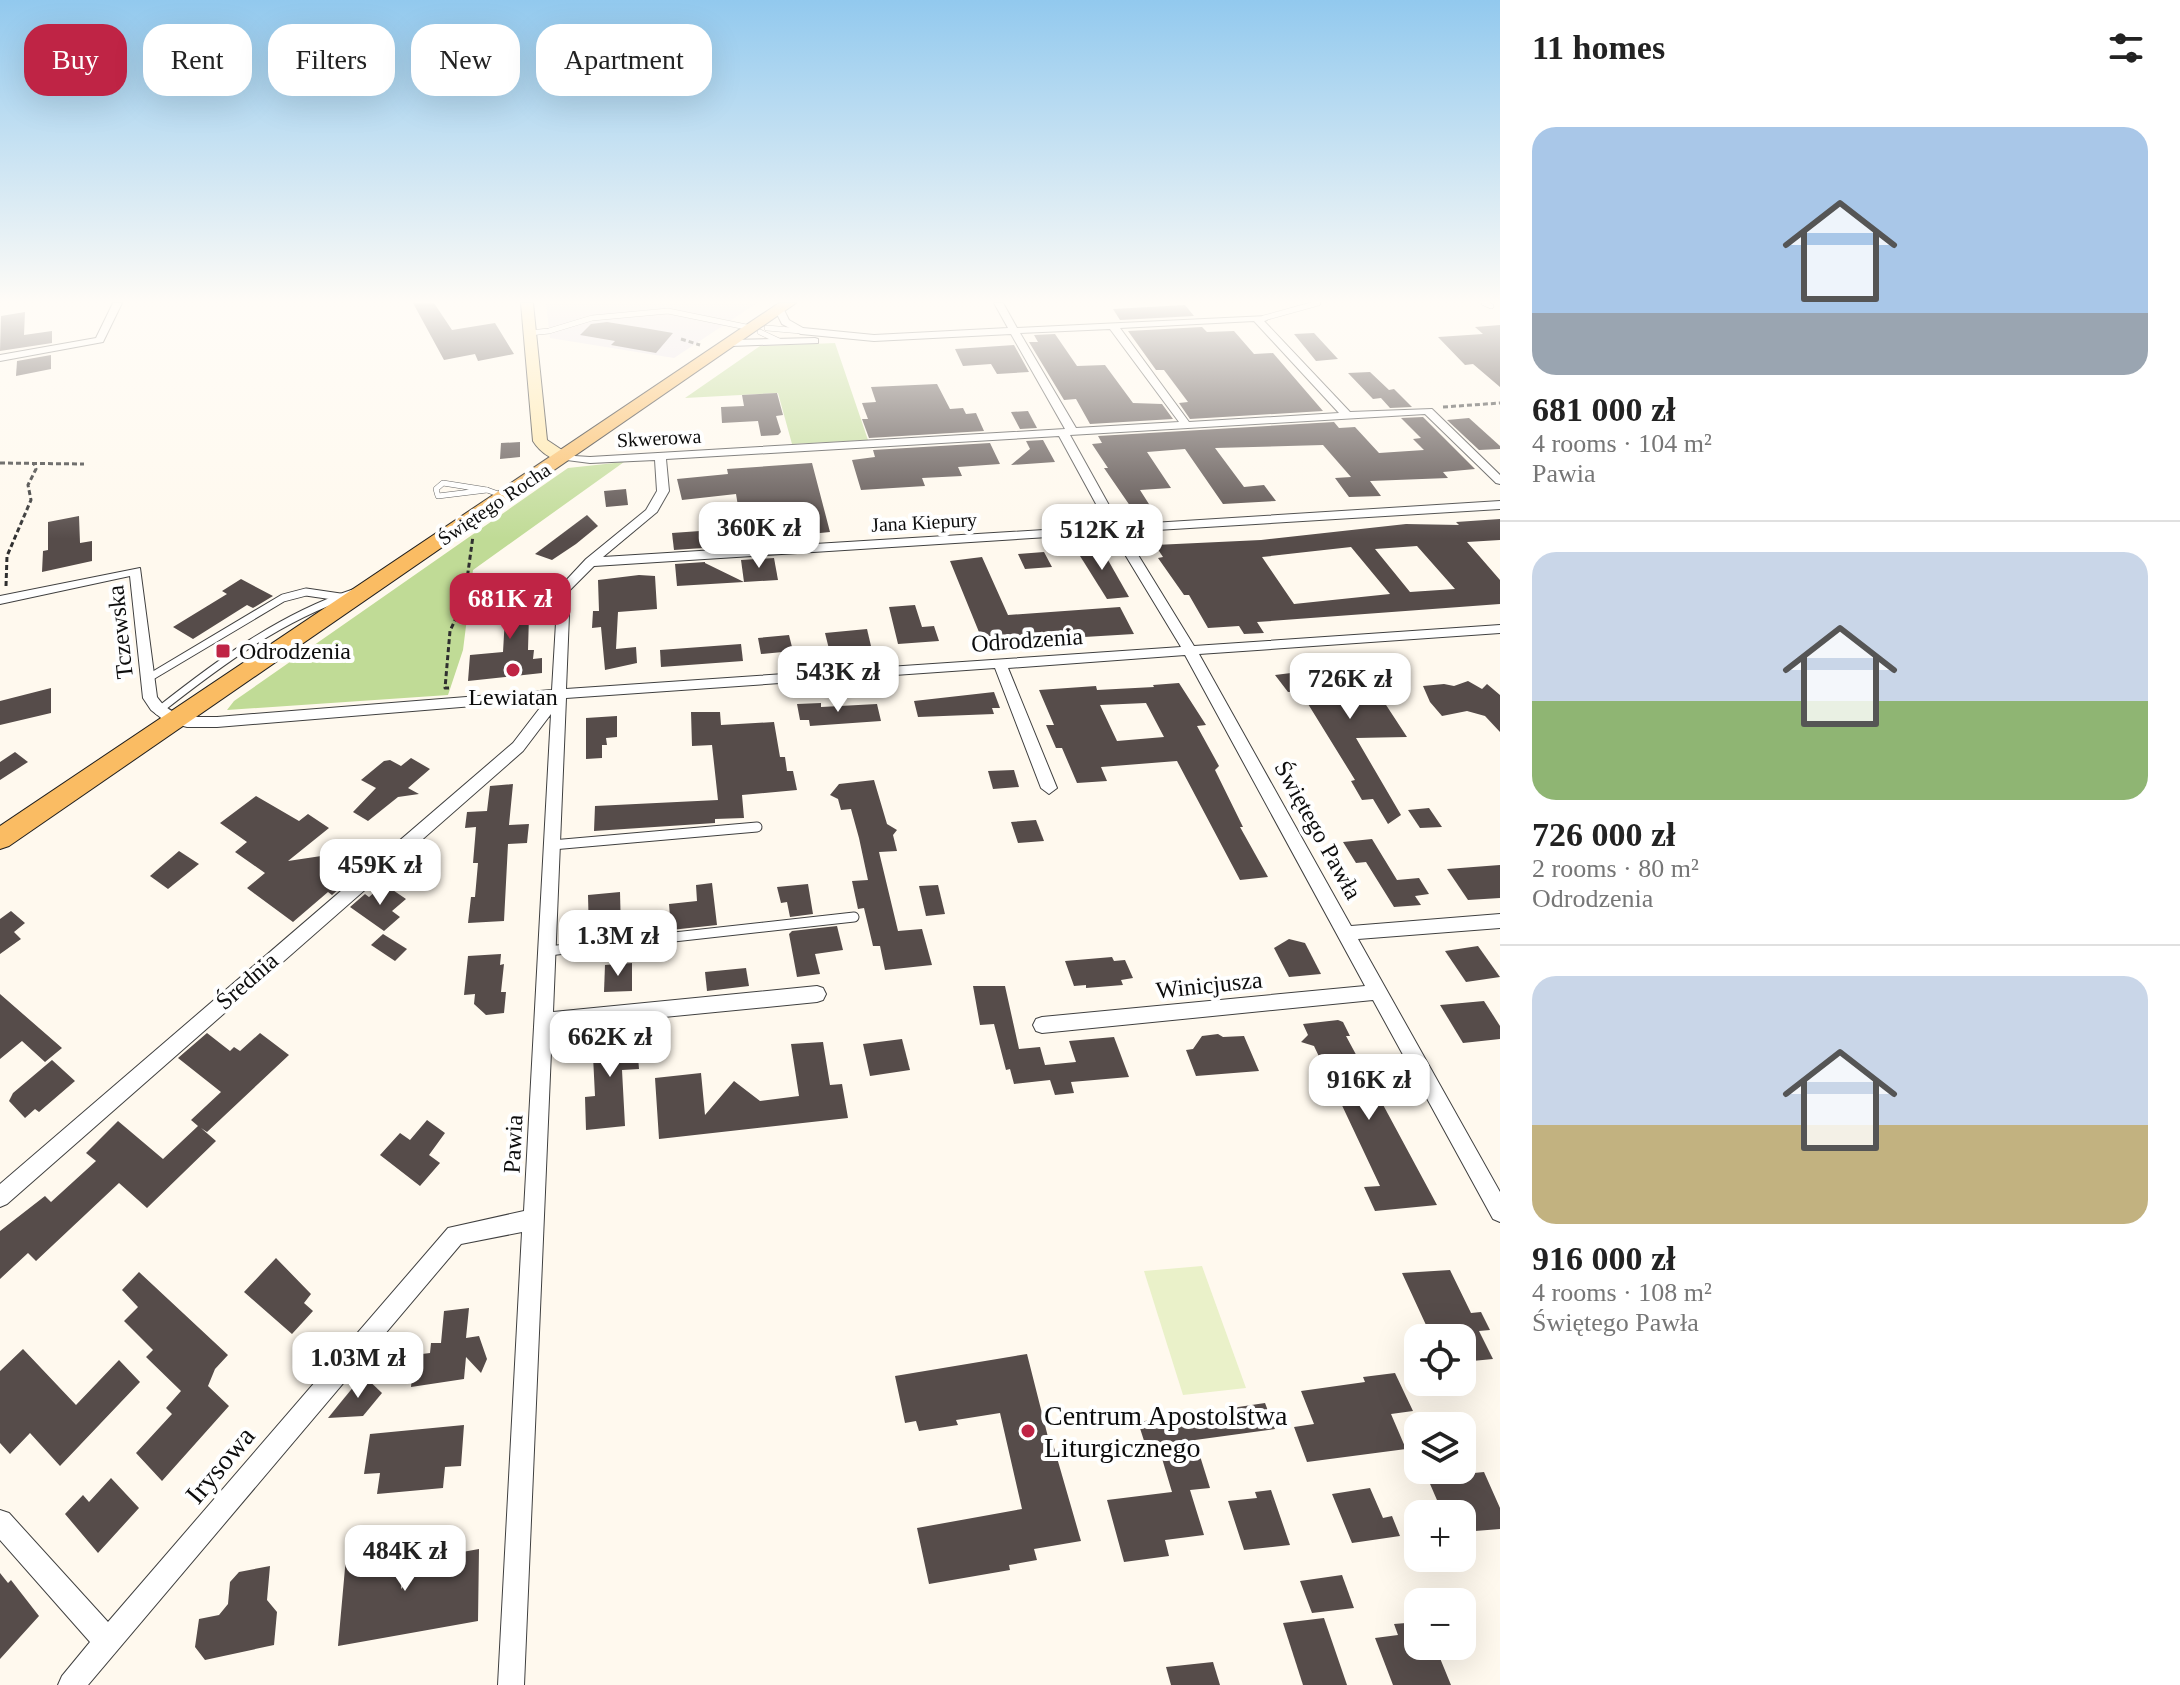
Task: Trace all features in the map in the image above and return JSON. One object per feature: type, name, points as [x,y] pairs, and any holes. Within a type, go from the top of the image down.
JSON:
[{"type":"main road","name":"Świętego Rocha","points":[[0,839],[166,716],[369,589],[496,493],[563,457],[674,382]]},
{"type":"street","points":[[534,382],[540,441],[563,457]]},
{"type":"street","name":"Świętego Pawła","points":[[1040,382],[1117,531],[1190,651],[1499,1208]]},
{"type":"street","points":[[1154,382],[1187,426]]},
{"type":"street","points":[[1317,382],[1348,416]]},
{"type":"street","points":[[1428,411],[1500,481]]},
{"type":"street","name":"Skwerowa","points":[[563,457],[590,460],[1428,411]]},
{"type":"street","name":"Pawia","points":[[511,1685],[564,589],[590,562],[651,512],[663,491],[660,455]]},
{"type":"street","name":"Jana Kiepury","points":[[590,562],[1500,505]]},
{"type":"street","name":"Tczewska","points":[[3,599],[136,571],[150,698],[166,716]]},
{"type":"street","name":"Odrodzenia","points":[[166,716],[217,722],[558,694],[1500,629]]},
{"type":"street","points":[[1000,664],[1049,788]]},
{"type":"street","name":"Średnia","points":[[0,1197],[518,747],[558,694]]},
{"type":"street","points":[[1348,933],[1500,921]]},
{"type":"street","name":"Winicjusza","points":[[1042,1025],[1380,992]]},
{"type":"street","points":[[543,1021],[817,994]]},
{"type":"street","name":"Irysowa","points":[[71,1685],[455,1235],[533,1219]]},
{"type":"street","points":[[0,1522],[108,1642]]},
{"type":"lane","points":[[443,483],[496,493],[438,496],[436,489],[443,483]]},
{"type":"lane","points":[[166,716],[204,676],[292,618],[340,597],[369,589]]},
{"type":"lane","points":[[147,679],[283,598],[306,592],[340,597]]},
{"type":"lane","points":[[551,845],[757,827]]},
{"type":"lane","points":[[546,951],[854,917]]},
{"type":"path","points":[[1428,411],[1435,407],[1500,403]]},
{"type":"path","points":[[0,463],[84,464]]},
{"type":"path","points":[[3,599],[7,556],[31,500],[28,485],[36,469],[34,464]]},
{"type":"path","points":[[454,689],[445,688],[450,631],[464,601],[474,530]]},
{"type":"green space","points":[[709,382],[848,382],[868,440],[792,444],[778,393],[685,398]]},
{"type":"green space","points":[[624,462],[473,570],[463,650],[448,695],[227,710],[234,701],[568,468]]},
{"type":"green space","points":[[1202,1266],[1246,1388],[1183,1395],[1144,1271]]},
{"type":"building","points":[[1053,382],[1117,382],[1133,403],[1162,404],[1173,419],[1090,424],[1076,399],[1064,400]]},
{"type":"building","points":[[1173,382],[1298,382],[1323,411],[1190,419],[1179,403],[1188,402]]},
{"type":"building","points":[[1356,382],[1380,382],[1389,390],[1394,389],[1412,407],[1390,408],[1381,398],[1373,399]]},
{"type":"building","points":[[937,384],[950,409],[963,408],[966,414],[976,413],[984,431],[869,438],[862,419],[868,419],[862,403],[876,402],[871,387]]},
{"type":"building","points":[[777,393],[783,415],[776,416],[781,432],[778,435],[761,436],[758,421],[722,423],[721,407],[744,406],[742,395]]},
{"type":"building","points":[[1028,411],[1037,428],[1020,429],[1011,412]]},
{"type":"building","points":[[1423,417],[1475,469],[1443,472],[1448,478],[1370,481],[1381,496],[1349,497],[1335,478],[1351,477],[1323,445],[1215,448],[1244,487],[1264,485],[1276,501],[1223,504],[1185,449],[1147,452],[1171,488],[1140,490],[1154,512],[1135,513],[1104,468],[1108,468],[1092,444],[1102,443],[1098,436],[1334,422],[1339,428],[1355,427],[1379,453],[1424,450],[1413,439],[1421,438],[1401,418]]},
{"type":"building","points":[[1469,418],[1500,449],[1479,450],[1447,420]]},
{"type":"building","points":[[1043,440],[1055,462],[1011,465],[1030,449],[1026,441]]},
{"type":"building","points":[[520,442],[520,457],[500,459],[501,443]]},
{"type":"building","points":[[990,443],[1000,464],[958,467],[962,476],[922,478],[925,486],[861,490],[852,460],[875,457],[873,450]]},
{"type":"building","points":[[812,463],[830,532],[771,538],[772,544],[738,546],[736,530],[742,530],[736,494],[682,500],[677,479],[728,474],[727,469]]},
{"type":"building","points":[[626,489],[628,505],[606,507],[604,491]]},
{"type":"building","points":[[587,515],[598,526],[576,544],[552,560],[535,554]]},
{"type":"building","points":[[79,516],[80,543],[92,541],[92,561],[42,572],[43,551],[48,550],[48,522]]},
{"type":"building","points":[[1500,519],[1500,540],[1467,542],[1500,580],[1500,604],[1257,622],[1264,633],[1244,634],[1239,626],[1208,628],[1189,595],[1184,595],[1158,558],[1163,557],[1155,545],[1261,540],[1406,524],[1459,525],[1456,522]],"holes":[[[1417,546],[1455,589],[1410,592],[1375,549]],[[1351,547],[1390,594],[1294,604],[1262,557]]]},
{"type":"building","points":[[700,531],[703,548],[674,550],[672,533]]},
{"type":"building","points":[[1100,546],[1129,597],[1107,599],[1075,548]]},
{"type":"building","points":[[1044,552],[1052,567],[1025,569],[1018,554]]},
{"type":"building","points":[[982,557],[1008,615],[1120,607],[1134,634],[1008,640],[1006,635],[981,637],[950,561]]},
{"type":"building","points":[[774,558],[778,580],[744,582],[741,560]]},
{"type":"building","points":[[705,562],[744,582],[677,586],[675,564]]},
{"type":"building","points":[[655,576],[657,609],[618,612],[616,649],[636,647],[637,663],[605,670],[601,627],[592,628],[593,611],[599,611],[598,580]]},
{"type":"building","points":[[241,579],[273,596],[253,608],[247,605],[193,639],[173,627],[227,594],[222,591]]},
{"type":"building","points":[[530,581],[528,650],[534,650],[533,659],[542,658],[542,673],[468,681],[470,655],[503,652],[507,582]]},
{"type":"building","points":[[915,605],[922,627],[934,626],[939,641],[898,644],[889,607]]},
{"type":"building","points":[[867,629],[871,646],[829,649],[825,633]]},
{"type":"building","points":[[789,635],[793,651],[761,654],[758,638]]},
{"type":"building","points":[[741,644],[743,661],[661,667],[660,650]]},
{"type":"building","points":[[1356,659],[1407,737],[1356,738],[1401,815],[1388,824],[1373,799],[1362,800],[1351,781],[1355,780],[1300,691],[1288,692],[1275,675],[1323,669],[1318,662]]},
{"type":"building","points":[[1468,681],[1482,689],[1487,684],[1500,695],[1500,732],[1485,716],[1467,711],[1442,716],[1430,702],[1423,686],[1454,686]]},
{"type":"building","points":[[1179,683],[1206,725],[1197,726],[1219,766],[1215,770],[1243,827],[1240,827],[1268,877],[1240,880],[1177,761],[1101,767],[1107,781],[1077,783],[1062,748],[1056,748],[1046,725],[1054,725],[1039,690],[1096,686],[1097,690]],"holes":[[[1146,703],[1164,737],[1117,741],[1100,705]]]},
{"type":"building","points":[[51,688],[51,713],[0,725],[0,701]]},
{"type":"building","points":[[994,692],[1000,708],[992,708],[994,714],[918,717],[914,701]]},
{"type":"building","points":[[821,703],[821,707],[877,704],[881,721],[810,726],[809,720],[800,720],[797,704]]},
{"type":"building","points":[[691,712],[720,712],[721,725],[774,722],[780,757],[785,757],[787,771],[793,771],[797,790],[742,795],[744,818],[715,819],[715,823],[594,831],[595,806],[718,800],[712,745],[692,746]]},
{"type":"building","points":[[617,716],[617,737],[606,738],[607,745],[602,745],[602,758],[586,759],[586,718]]},
{"type":"building","points":[[15,752],[28,762],[0,780],[0,762]]},
{"type":"building","points":[[411,758],[430,769],[408,788],[419,794],[398,797],[368,821],[353,812],[376,788],[361,780],[384,761],[390,760],[401,766]]},
{"type":"building","points":[[1014,770],[1019,787],[993,789],[988,771]]},
{"type":"building","points":[[874,780],[887,824],[897,830],[893,835],[897,851],[879,852],[898,931],[922,929],[932,965],[885,970],[880,946],[873,946],[864,908],[858,909],[852,881],[868,880],[859,838],[851,809],[841,810],[838,799],[830,795],[839,784]]},
{"type":"building","points":[[513,784],[509,825],[529,824],[527,843],[508,844],[504,921],[468,923],[471,897],[475,897],[478,863],[473,863],[476,827],[465,828],[467,812],[487,811],[490,786]]},
{"type":"building","points":[[256,796],[299,821],[308,814],[329,828],[288,861],[348,852],[362,861],[342,879],[347,882],[332,895],[328,892],[293,922],[247,888],[265,873],[235,852],[247,842],[220,823]]},
{"type":"building","points":[[1429,808],[1442,827],[1420,828],[1408,810]]},
{"type":"building","points":[[1036,820],[1044,841],[1018,843],[1011,822]]},
{"type":"building","points":[[1372,839],[1397,880],[1419,878],[1429,894],[1415,896],[1421,905],[1394,907],[1366,862],[1356,863],[1343,842]]},
{"type":"building","points":[[179,851],[199,864],[168,889],[150,876]]},
{"type":"building","points":[[1500,865],[1500,898],[1468,900],[1447,869]]},
{"type":"building","points":[[712,883],[717,925],[671,930],[669,904],[697,901],[696,885]]},
{"type":"building","points":[[384,884],[406,899],[392,911],[400,917],[384,931],[350,907]]},
{"type":"building","points":[[808,884],[813,914],[790,917],[787,902],[781,903],[777,887]]},
{"type":"building","points":[[938,885],[945,914],[926,916],[919,886]]},
{"type":"building","points":[[620,892],[621,932],[592,939],[589,936],[588,895]]},
{"type":"building","points":[[11,911],[25,923],[14,932],[21,939],[0,954],[0,919]]},
{"type":"building","points":[[837,926],[843,950],[815,954],[820,974],[797,977],[789,934],[792,931]]},
{"type":"building","points":[[383,934],[407,949],[395,961],[371,945]]},
{"type":"building","points":[[1289,939],[1305,943],[1321,974],[1289,977],[1274,948]]},
{"type":"building","points":[[1478,946],[1500,977],[1466,982],[1445,951]]},
{"type":"building","points":[[501,954],[500,965],[504,964],[501,992],[506,992],[504,1013],[486,1015],[474,1004],[475,994],[464,995],[468,956]]},
{"type":"building","points":[[1112,957],[1114,961],[1125,960],[1133,978],[1121,980],[1123,985],[1074,986],[1065,961]]},
{"type":"building","points":[[632,963],[632,991],[604,992],[605,965]]},
{"type":"building","points":[[746,968],[749,986],[707,991],[705,972]]},
{"type":"building","points":[[973,986],[1005,986],[1019,1049],[1040,1047],[1045,1065],[1076,1062],[1069,1041],[1114,1037],[1129,1077],[1071,1082],[1074,1093],[1055,1095],[1050,1080],[1014,1084],[1010,1069],[1006,1070],[994,1024],[980,1025]]},
{"type":"building","points":[[0,994],[62,1048],[45,1062],[22,1041],[0,1059]]},
{"type":"building","points":[[1484,1001],[1500,1026],[1500,1039],[1463,1043],[1440,1005]]},
{"type":"building","points":[[1343,1022],[1350,1036],[1346,1036],[1437,1205],[1375,1211],[1364,1187],[1380,1186],[1314,1046],[1301,1042],[1308,1035],[1303,1024]]},
{"type":"building","points":[[636,1032],[639,1069],[622,1070],[625,1126],[586,1130],[585,1097],[595,1096],[592,1036]]},
{"type":"building","points":[[207,1033],[230,1051],[234,1047],[240,1051],[260,1033],[289,1055],[207,1132],[201,1128],[216,1141],[147,1208],[119,1183],[36,1261],[28,1253],[0,1279],[0,1231],[45,1196],[51,1202],[96,1161],[86,1153],[118,1121],[163,1159],[198,1126],[191,1120],[221,1092],[178,1058]]},
{"type":"building","points":[[1218,1034],[1223,1037],[1244,1036],[1259,1071],[1196,1076],[1186,1050],[1193,1049],[1202,1036]]},
{"type":"building","points":[[902,1039],[910,1070],[870,1076],[863,1044]]},
{"type":"building","points":[[823,1042],[830,1085],[842,1084],[848,1118],[659,1139],[655,1078],[701,1073],[705,1115],[734,1081],[760,1101],[799,1096],[791,1044]]},
{"type":"building","points":[[52,1060],[75,1081],[39,1112],[35,1109],[25,1118],[9,1101],[13,1093]]},
{"type":"building","points":[[427,1120],[445,1133],[429,1155],[440,1163],[420,1186],[380,1155],[400,1133],[410,1140]]},
{"type":"building","points":[[276,1258],[311,1294],[304,1303],[313,1311],[292,1334],[244,1292]]},
{"type":"building","points":[[1450,1270],[1471,1313],[1481,1312],[1490,1330],[1479,1331],[1493,1359],[1476,1361],[1476,1324],[1426,1324],[1402,1273]]},
{"type":"building","points":[[139,1272],[228,1355],[215,1369],[208,1386],[229,1406],[162,1481],[136,1453],[172,1414],[166,1408],[181,1391],[146,1357],[153,1350],[124,1321],[138,1307],[122,1290]]},
{"type":"building","points":[[469,1308],[466,1338],[479,1336],[487,1359],[481,1373],[466,1357],[464,1379],[411,1387],[414,1355],[430,1353],[431,1343],[441,1343],[444,1311]]},
{"type":"building","points":[[23,1349],[76,1405],[119,1360],[140,1382],[60,1466],[30,1433],[10,1454],[0,1443],[0,1371]]},
{"type":"building","points":[[1027,1354],[1048,1437],[1051,1437],[1081,1541],[1034,1549],[1037,1560],[1009,1565],[1010,1570],[929,1584],[917,1528],[1022,1509],[1000,1413],[956,1420],[958,1425],[919,1431],[916,1421],[905,1423],[895,1376]]},
{"type":"building","points":[[1395,1373],[1413,1411],[1391,1414],[1404,1449],[1307,1462],[1294,1427],[1314,1424],[1301,1391],[1365,1382],[1363,1377]]},
{"type":"building","points":[[363,1375],[382,1393],[363,1416],[328,1418]]},
{"type":"building","points":[[1265,1403],[1275,1429],[1195,1440],[1210,1488],[1190,1490],[1204,1535],[1165,1540],[1169,1556],[1124,1562],[1107,1500],[1172,1492],[1158,1445],[1146,1447],[1138,1422]]},
{"type":"building","points":[[464,1425],[461,1466],[445,1467],[443,1488],[377,1494],[380,1473],[364,1474],[370,1434]]},
{"type":"building","points":[[1484,1472],[1500,1508],[1500,1529],[1476,1531],[1476,1500],[1437,1500],[1430,1484],[1476,1484],[1476,1473]]},
{"type":"building","points":[[111,1478],[139,1508],[98,1553],[65,1514],[83,1495],[89,1502]]},
{"type":"building","points":[[1370,1488],[1383,1518],[1392,1516],[1400,1536],[1352,1543],[1332,1494]]},
{"type":"building","points":[[1271,1490],[1290,1545],[1244,1550],[1228,1501],[1257,1498],[1255,1492]]},
{"type":"building","points":[[403,1536],[401,1589],[429,1558],[479,1549],[478,1621],[338,1646],[347,1546]]},
{"type":"building","points":[[270,1566],[267,1600],[277,1612],[274,1645],[205,1660],[195,1647],[199,1619],[219,1615],[228,1604],[230,1582],[239,1572]]},
{"type":"building","points":[[0,1573],[8,1583],[11,1580],[39,1616],[0,1659]]},
{"type":"building","points":[[1342,1575],[1354,1608],[1312,1613],[1300,1581]]},
{"type":"building","points":[[1324,1618],[1347,1685],[1303,1685],[1283,1623]]},
{"type":"building","points":[[1404,1623],[1404,1660],[1441,1660],[1451,1685],[1393,1685],[1375,1638],[1398,1635],[1394,1624]]},
{"type":"building","points":[[1213,1662],[1220,1685],[1171,1685],[1166,1667]]},
{"type":"place","name":"Odrodzenia","points":[[223,651]]},
{"type":"place","name":"Lewiatan","points":[[513,670]]},
{"type":"place","name":"Centrum Apostolstwa Liturgicznego","points":[[1028,1431]]}]
